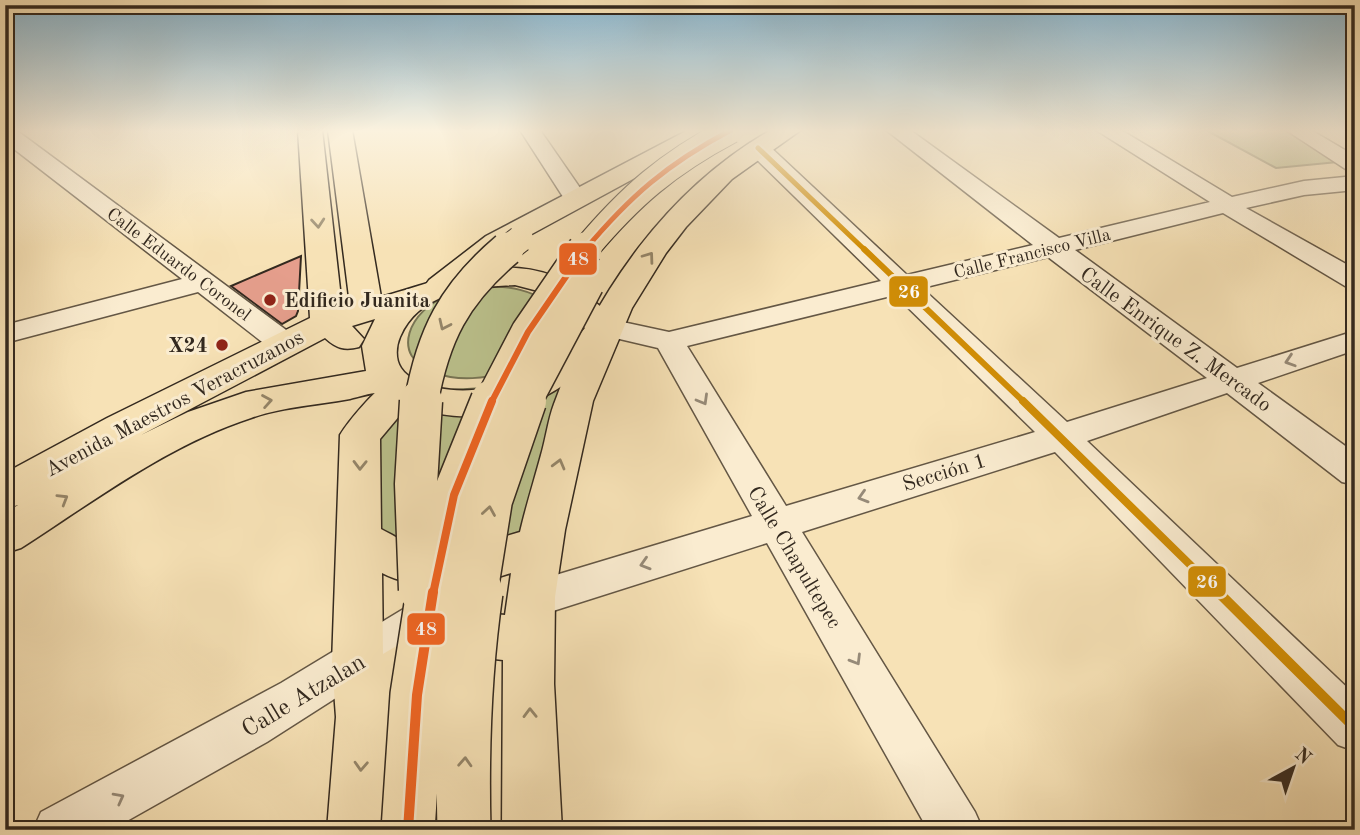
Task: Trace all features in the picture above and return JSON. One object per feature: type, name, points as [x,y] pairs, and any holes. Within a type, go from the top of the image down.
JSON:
[{"type":"main road","points":[[313,169],[327,322],[392,379],[441,401],[464,404],[499,400],[533,389],[559,373],[590,347],[647,259],[725,169]]},
{"type":"main road","points":[[346,169],[367,310]]},
{"type":"main road","points":[[408,830],[422,637],[414,495],[423,394],[431,353],[452,308],[485,267],[520,239],[646,169]]},
{"type":"main road","points":[[392,379],[378,349],[385,328],[401,309],[432,290],[496,242],[575,198],[649,169]]},
{"type":"main road","points":[[422,637],[453,497],[493,397],[559,283],[600,231],[639,190],[667,169]]},
{"type":"main road","points":[[464,830],[463,786],[472,621],[491,500],[523,405],[585,287],[623,235],[661,196],[694,169]]},
{"type":"main road","name":"Avenida Maestros Veracruzanos","points":[[5,493],[121,428],[327,322],[477,277],[515,276],[548,284],[573,300],[604,327]]},
{"type":"main road","points":[[532,830],[530,620],[537,545],[573,403],[604,327]]},
{"type":"main road","points":[[357,830],[363,717],[358,664],[360,435],[392,379]]},
{"type":"main road","name":"Avenida Maestros Veracruzanos","points":[[5,535],[143,451],[202,422],[246,405],[392,379]]},
{"type":"main road","points":[[359,539],[403,562],[447,565],[487,562],[537,545]]},
{"type":"main road","points":[[363,717],[396,675],[439,647],[530,620]]},
{"type":"street","name":"Calle Eduardo Coronel","points":[[54,169],[286,345]]},
{"type":"street","points":[[556,169],[575,198]]},
{"type":"street","points":[[779,169],[1061,437],[1355,727]]},
{"type":"street","name":"Calle Enrique Z. Mercado","points":[[948,169],[1355,472]]},
{"type":"street","points":[[1169,169],[1228,205],[1239,215],[1355,280]]},
{"type":"street","name":"Calle Francisco Villa","points":[[669,341],[1228,205],[1304,188],[1355,183]]},
{"type":"street","points":[[5,334],[203,282]]},
{"type":"street","points":[[604,327],[669,341]]},
{"type":"street","name":"Sección 1","points":[[530,620],[774,523],[1061,437],[1355,340]]},
{"type":"street","name":"Calle Chapultepec","points":[[669,341],[957,830]]},
{"type":"street","name":"Calle Atzalan","points":[[59,830],[218,746],[358,664],[537,545]]},
{"type":"green space","points":[[490,286],[520,290],[548,302],[510,372],[463,378],[444,376],[420,365],[412,356],[408,345],[409,333],[423,311],[447,296]]},
{"type":"green space","points":[[572,372],[525,534],[400,549],[366,524],[382,394],[517,386]]},
{"type":"building","name":"Edificio Juanita","points":[[301,256],[298,311],[296,316],[282,324],[231,286]]},
{"type":"transit line","name":"48","points":[[408,830],[413,729],[421,662],[447,520],[468,455],[506,373],[553,293],[608,222],[638,191],[665,169]]},
{"type":"transit line","name":"26","points":[[780,169],[1061,437],[1355,728]]},
{"type":"place","name":"Edificio Juanita","points":[[270,300]]},
{"type":"place","name":"X24","points":[[222,345]]}]
